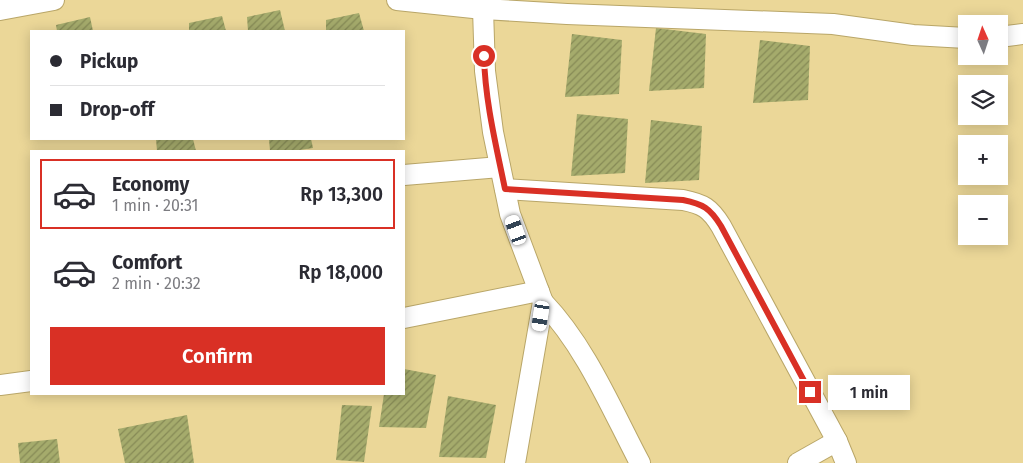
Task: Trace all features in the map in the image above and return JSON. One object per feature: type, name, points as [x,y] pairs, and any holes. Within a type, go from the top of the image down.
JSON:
[{"type":"street","points":[[0,10],[54,0]]},
{"type":"street","points":[[397,0],[483,9],[565,7],[833,24],[913,35],[958,38]]},
{"type":"street","points":[[483,9],[485,71],[493,132],[510,214],[541,297],[564,326],[594,375],[640,463]]},
{"type":"street","points":[[1008,36],[1023,34]]},
{"type":"street","points":[[405,175],[500,167]]},
{"type":"street","points":[[505,189],[683,200],[700,204],[713,213],[846,463]]},
{"type":"street","points":[[405,318],[541,297]]},
{"type":"street","points":[[515,463],[541,297]]},
{"type":"street","points":[[0,385],[30,381]]},
{"type":"street","points":[[798,463],[836,442]]},
{"type":"building","points":[[280,10],[285,30],[248,30],[247,17]]},
{"type":"building","points":[[359,13],[364,30],[326,30],[326,20]]},
{"type":"building","points":[[222,16],[226,30],[189,30],[189,23]]},
{"type":"building","points":[[90,17],[93,30],[57,30],[56,25]]},
{"type":"building","points":[[656,28],[706,34],[704,88],[649,91]]},
{"type":"building","points":[[572,34],[622,40],[619,94],[565,97]]},
{"type":"building","points":[[760,40],[810,46],[808,100],[753,103]]},
{"type":"building","points":[[577,114],[628,119],[625,173],[571,176]]},
{"type":"building","points":[[651,120],[702,126],[699,180],[645,183]]},
{"type":"building","points":[[156,140],[193,140],[196,150],[157,150]]},
{"type":"building","points":[[269,140],[311,140],[313,148],[300,150],[270,150]]},
{"type":"building","points":[[405,369],[436,375],[426,428],[379,427],[384,395],[405,395]]},
{"type":"building","points":[[448,396],[496,405],[486,458],[439,457]]},
{"type":"building","points":[[342,405],[372,406],[364,462],[336,460]]},
{"type":"building","points":[[187,415],[194,463],[125,463],[118,429]]},
{"type":"building","points":[[57,439],[60,463],[20,463],[18,443]]},
{"type":"route","points":[[484,56],[493,132],[505,189],[683,200],[700,204],[713,213],[721,226],[810,392]]}]
